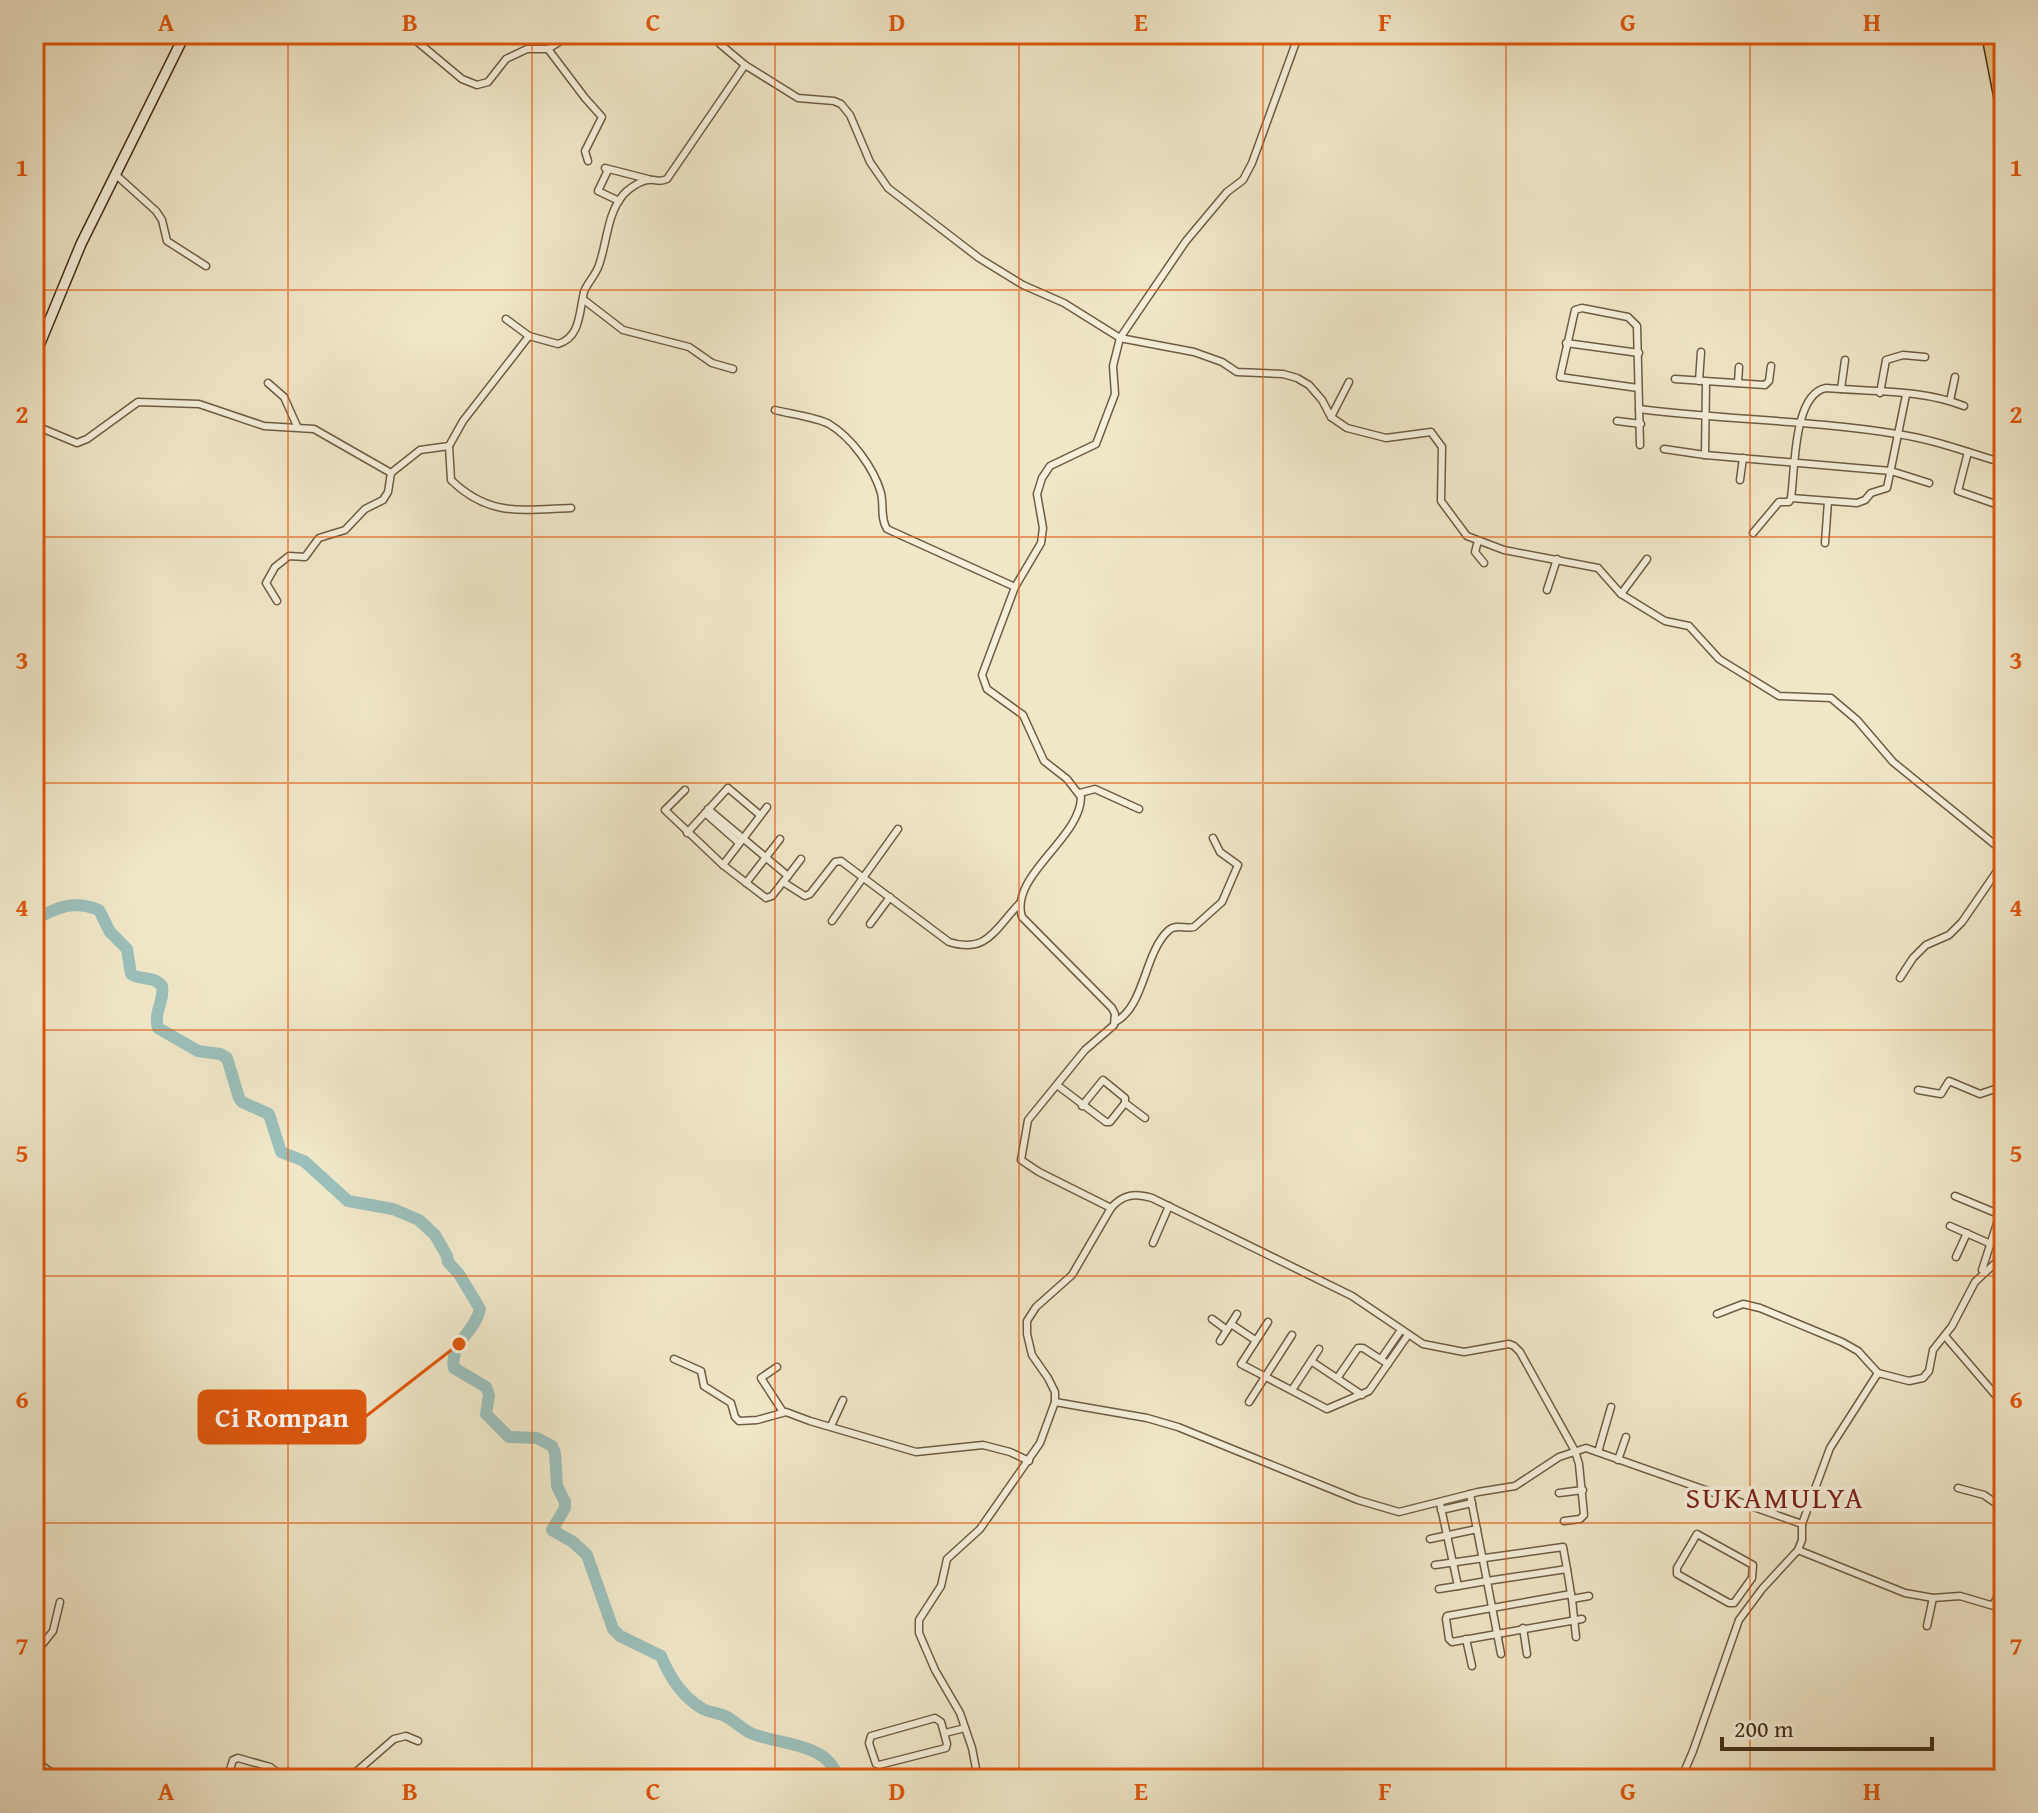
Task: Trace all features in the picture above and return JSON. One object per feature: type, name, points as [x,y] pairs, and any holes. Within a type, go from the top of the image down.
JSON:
[{"type":"main road","points":[[1987,34],[2004,119]]},
{"type":"main road","points":[[1996,34],[2004,75]]},
{"type":"street","points":[[34,358],[81,244],[185,34]]},
{"type":"street","points":[[408,34],[462,79],[477,85],[488,82],[506,59],[527,49],[548,49],[572,34]]},
{"type":"street","points":[[719,34],[720,44],[745,65],[798,98],[841,104],[850,115],[870,162],[896,195],[979,258],[1018,283],[1064,303],[1120,338],[1194,352],[1215,359],[1237,372],[1283,374],[1297,378],[1316,392],[1331,417],[1341,426],[1392,438],[1431,432],[1442,447],[1440,492],[1443,506],[1464,533],[1504,550],[1598,568],[1621,594],[1665,621],[1689,626],[1719,659],[1779,696],[1831,698],[1857,720],[1893,762],[2004,852]]},
{"type":"street","points":[[706,811],[807,896],[839,861],[949,942],[967,946],[983,943],[1019,904],[1044,858],[1075,822],[1082,801],[1080,793],[1067,779],[1044,761],[1023,715],[987,689],[983,682],[986,661],[1015,587],[1041,543],[1043,528],[1037,494],[1042,478],[1050,466],[1096,444],[1115,394],[1113,366],[1120,338],[1186,241],[1227,192],[1243,180],[1260,146],[1297,38],[1273,34]]},
{"type":"street","points":[[548,49],[602,117],[585,151],[588,161]]},
{"type":"street","points":[[619,201],[598,191],[607,169],[659,182],[667,179],[745,65]]},
{"type":"street","points":[[115,174],[160,215],[167,241],[206,266]]},
{"type":"street","points":[[506,319],[525,341],[555,344],[568,340],[576,328],[585,290],[599,266],[619,201],[625,193],[648,179]]},
{"type":"street","points":[[584,300],[623,330],[685,346],[716,365],[733,369]]},
{"type":"street","points":[[1638,388],[1562,379],[1559,374],[1573,314],[1582,308],[1632,319],[1638,330],[1640,445]]},
{"type":"street","points":[[525,341],[463,421],[449,446],[451,480],[475,498],[507,510],[571,508]]},
{"type":"street","points":[[1566,343],[1639,353]]},
{"type":"street","points":[[1701,352],[1705,455]]},
{"type":"street","points":[[1880,393],[1883,365],[1890,357],[1925,357]]},
{"type":"street","points":[[1841,389],[1845,360]]},
{"type":"street","points":[[1675,379],[1765,385],[1769,381],[1771,366]]},
{"type":"street","points":[[1738,383],[1739,367]]},
{"type":"street","points":[[1950,401],[1955,377]]},
{"type":"street","points":[[1331,417],[1349,382]]},
{"type":"street","points":[[268,383],[284,397],[297,426]]},
{"type":"street","points":[[1753,533],[1777,504],[1789,502],[1791,498],[1799,423],[1815,391],[1826,388],[1921,394],[1964,406]]},
{"type":"street","points":[[1791,498],[1861,502],[1871,493],[1887,488],[1906,395]]},
{"type":"street","points":[[34,425],[72,442],[81,442],[129,406],[144,401],[199,404],[264,426],[314,429],[391,473]]},
{"type":"street","points":[[1639,409],[1705,418],[1799,423],[1899,434],[2004,463]]},
{"type":"street","points":[[775,410],[829,424],[849,442],[877,484],[881,494],[883,523],[887,529],[1015,587]]},
{"type":"street","points":[[1617,421],[1641,424]]},
{"type":"street","points":[[277,601],[266,583],[275,567],[287,557],[305,557],[319,538],[349,528],[365,509],[385,498],[391,473],[420,450],[449,446]]},
{"type":"street","points":[[1664,449],[1891,471],[1929,483]]},
{"type":"street","points":[[1968,452],[1958,491],[2004,507]]},
{"type":"street","points":[[1740,480],[1743,458]]},
{"type":"street","points":[[1825,543],[1828,501]]},
{"type":"street","points":[[1478,541],[1475,552],[1484,563]]},
{"type":"street","points":[[1547,590],[1557,559]]},
{"type":"street","points":[[1621,594],[1647,559]]},
{"type":"street","points":[[687,833],[729,788],[760,815]]},
{"type":"street","points":[[1080,793],[1095,789],[1139,809]]},
{"type":"street","points":[[685,790],[665,810],[723,865],[768,899],[801,859]]},
{"type":"street","points":[[723,865],[767,807]]},
{"type":"street","points":[[832,921],[898,829]]},
{"type":"street","points":[[1111,1208],[1021,1160],[1028,1120],[1085,1050],[1128,1011],[1154,951],[1169,930],[1173,927],[1194,927],[1222,902],[1238,865],[1220,852],[1213,838]]},
{"type":"street","points":[[746,883],[780,839]]},
{"type":"street","points":[[1900,978],[1926,945],[1949,935],[1962,922],[2004,861]]},
{"type":"street","points":[[870,924],[890,897]]},
{"type":"street","points":[[1019,904],[1025,921],[1112,1008],[1115,1022]]},
{"type":"street","points":[[1082,1106],[1103,1080],[1145,1118]]},
{"type":"street","points":[[1918,1090],[1941,1094],[1949,1081],[1980,1094],[2004,1086]]},
{"type":"street","points":[[1057,1085],[1108,1122],[1125,1103]]},
{"type":"street","points":[[978,1779],[965,1728],[919,1633],[919,1620],[941,1586],[949,1557],[975,1534],[1040,1443],[1055,1402],[1052,1384],[1032,1355],[1027,1321],[1036,1307],[1072,1275],[1118,1199],[1137,1194],[1169,1206],[1352,1296],[1423,1344],[1460,1352],[1509,1344],[1514,1346],[1575,1451],[1583,1490],[1583,1517],[1564,1521]]},
{"type":"street","points":[[1717,1314],[1743,1304],[1760,1308],[1842,1342],[1858,1351],[1878,1373],[1919,1381],[1927,1374],[1933,1350],[1945,1336],[1981,1273],[1999,1217],[1955,1196]]},
{"type":"street","points":[[1153,1243],[1169,1206]]},
{"type":"street","points":[[1950,1226],[1991,1244]]},
{"type":"street","points":[[1956,1257],[1967,1233]]},
{"type":"street","points":[[1981,1273],[2004,1255]]},
{"type":"street","points":[[1220,1341],[1237,1314]]},
{"type":"street","points":[[1212,1319],[1255,1340]]},
{"type":"street","points":[[1268,1322],[1241,1364],[1324,1409],[1369,1391],[1408,1335]]},
{"type":"street","points":[[1381,1359],[1401,1330]]},
{"type":"street","points":[[1249,1402],[1292,1335]]},
{"type":"street","points":[[1945,1336],[2004,1405]]},
{"type":"street","points":[[1338,1377],[1358,1348],[1388,1364]]},
{"type":"street","points":[[1292,1390],[1319,1349]]},
{"type":"street","points":[[674,1359],[701,1371],[704,1386],[731,1403],[738,1420],[757,1420],[783,1412],[916,1452],[983,1445],[1029,1461]]},
{"type":"street","points":[[1311,1361],[1362,1395]]},
{"type":"street","points":[[777,1367],[761,1377],[783,1412]]},
{"type":"street","points":[[1681,1779],[1739,1620],[1798,1550],[1802,1540],[1802,1524],[1830,1448],[1878,1373]]},
{"type":"street","points":[[831,1426],[843,1400]]},
{"type":"street","points":[[1055,1402],[1147,1418],[1178,1427],[1390,1511],[1472,1503]]},
{"type":"street","points":[[1598,1452],[1611,1407]]},
{"type":"street","points":[[1618,1460],[1626,1437]]},
{"type":"street","points":[[1441,1506],[1470,1494],[1515,1486],[1559,1457],[1586,1448],[1802,1524]]},
{"type":"street","points":[[1958,1488],[1984,1495],[2004,1509]]},
{"type":"street","points":[[1559,1493],[1583,1490]]},
{"type":"street","points":[[1470,1494],[1501,1654]]},
{"type":"street","points":[[1441,1506],[1458,1586]]},
{"type":"street","points":[[1430,1539],[1477,1529]]},
{"type":"street","points":[[1752,1578],[1731,1604],[1677,1574],[1676,1570],[1699,1534],[1753,1565],[1752,1578],[1762,1589]]},
{"type":"street","points":[[1435,1565],[1561,1546],[1578,1620],[1576,1637]]},
{"type":"street","points":[[1798,1550],[1883,1586],[1933,1598],[1960,1596],[2004,1609]]},
{"type":"street","points":[[1439,1589],[1567,1569]]},
{"type":"street","points":[[1993,1605],[2004,1586]]},
{"type":"street","points":[[1578,1620],[1449,1641],[1446,1617],[1589,1596]]},
{"type":"street","points":[[1927,1626],[1933,1598]]},
{"type":"street","points":[[34,1655],[53,1631],[60,1602]]},
{"type":"street","points":[[1523,1628],[1527,1654]]},
{"type":"street","points":[[1466,1639],[1472,1666]]},
{"type":"street","points":[[935,1718],[940,1720],[945,1733],[946,1748],[879,1765],[875,1762],[869,1743],[874,1734],[935,1718]]},
{"type":"street","points":[[945,1733],[965,1728]]},
{"type":"street","points":[[348,1779],[394,1739],[406,1736],[418,1741]]},
{"type":"street","points":[[227,1779],[233,1760],[238,1758],[270,1767],[286,1779]]},
{"type":"street","points":[[34,1760],[60,1779]]},
{"type":"waterway","points":[[34,920],[65,906],[99,910],[110,932],[127,949],[131,974],[155,980],[162,986],[158,1028],[198,1051],[227,1058],[239,1098],[269,1114],[281,1152],[304,1161],[348,1201],[393,1209],[419,1220],[435,1235],[448,1262],[480,1309],[455,1352],[454,1368],[486,1387],[489,1395],[486,1414],[509,1437],[537,1438],[552,1446],[557,1486],[565,1502],[565,1508],[552,1530],[573,1542],[587,1555],[613,1629],[620,1636],[661,1656],[678,1686],[696,1704],[727,1717],[753,1734],[815,1752],[833,1767],[838,1779]]},
{"type":"place","name":"Ci Rompan","points":[[459,1344]]},
{"type":"district","name":"SUKAMULYA","points":[[1775,1497]]}]
